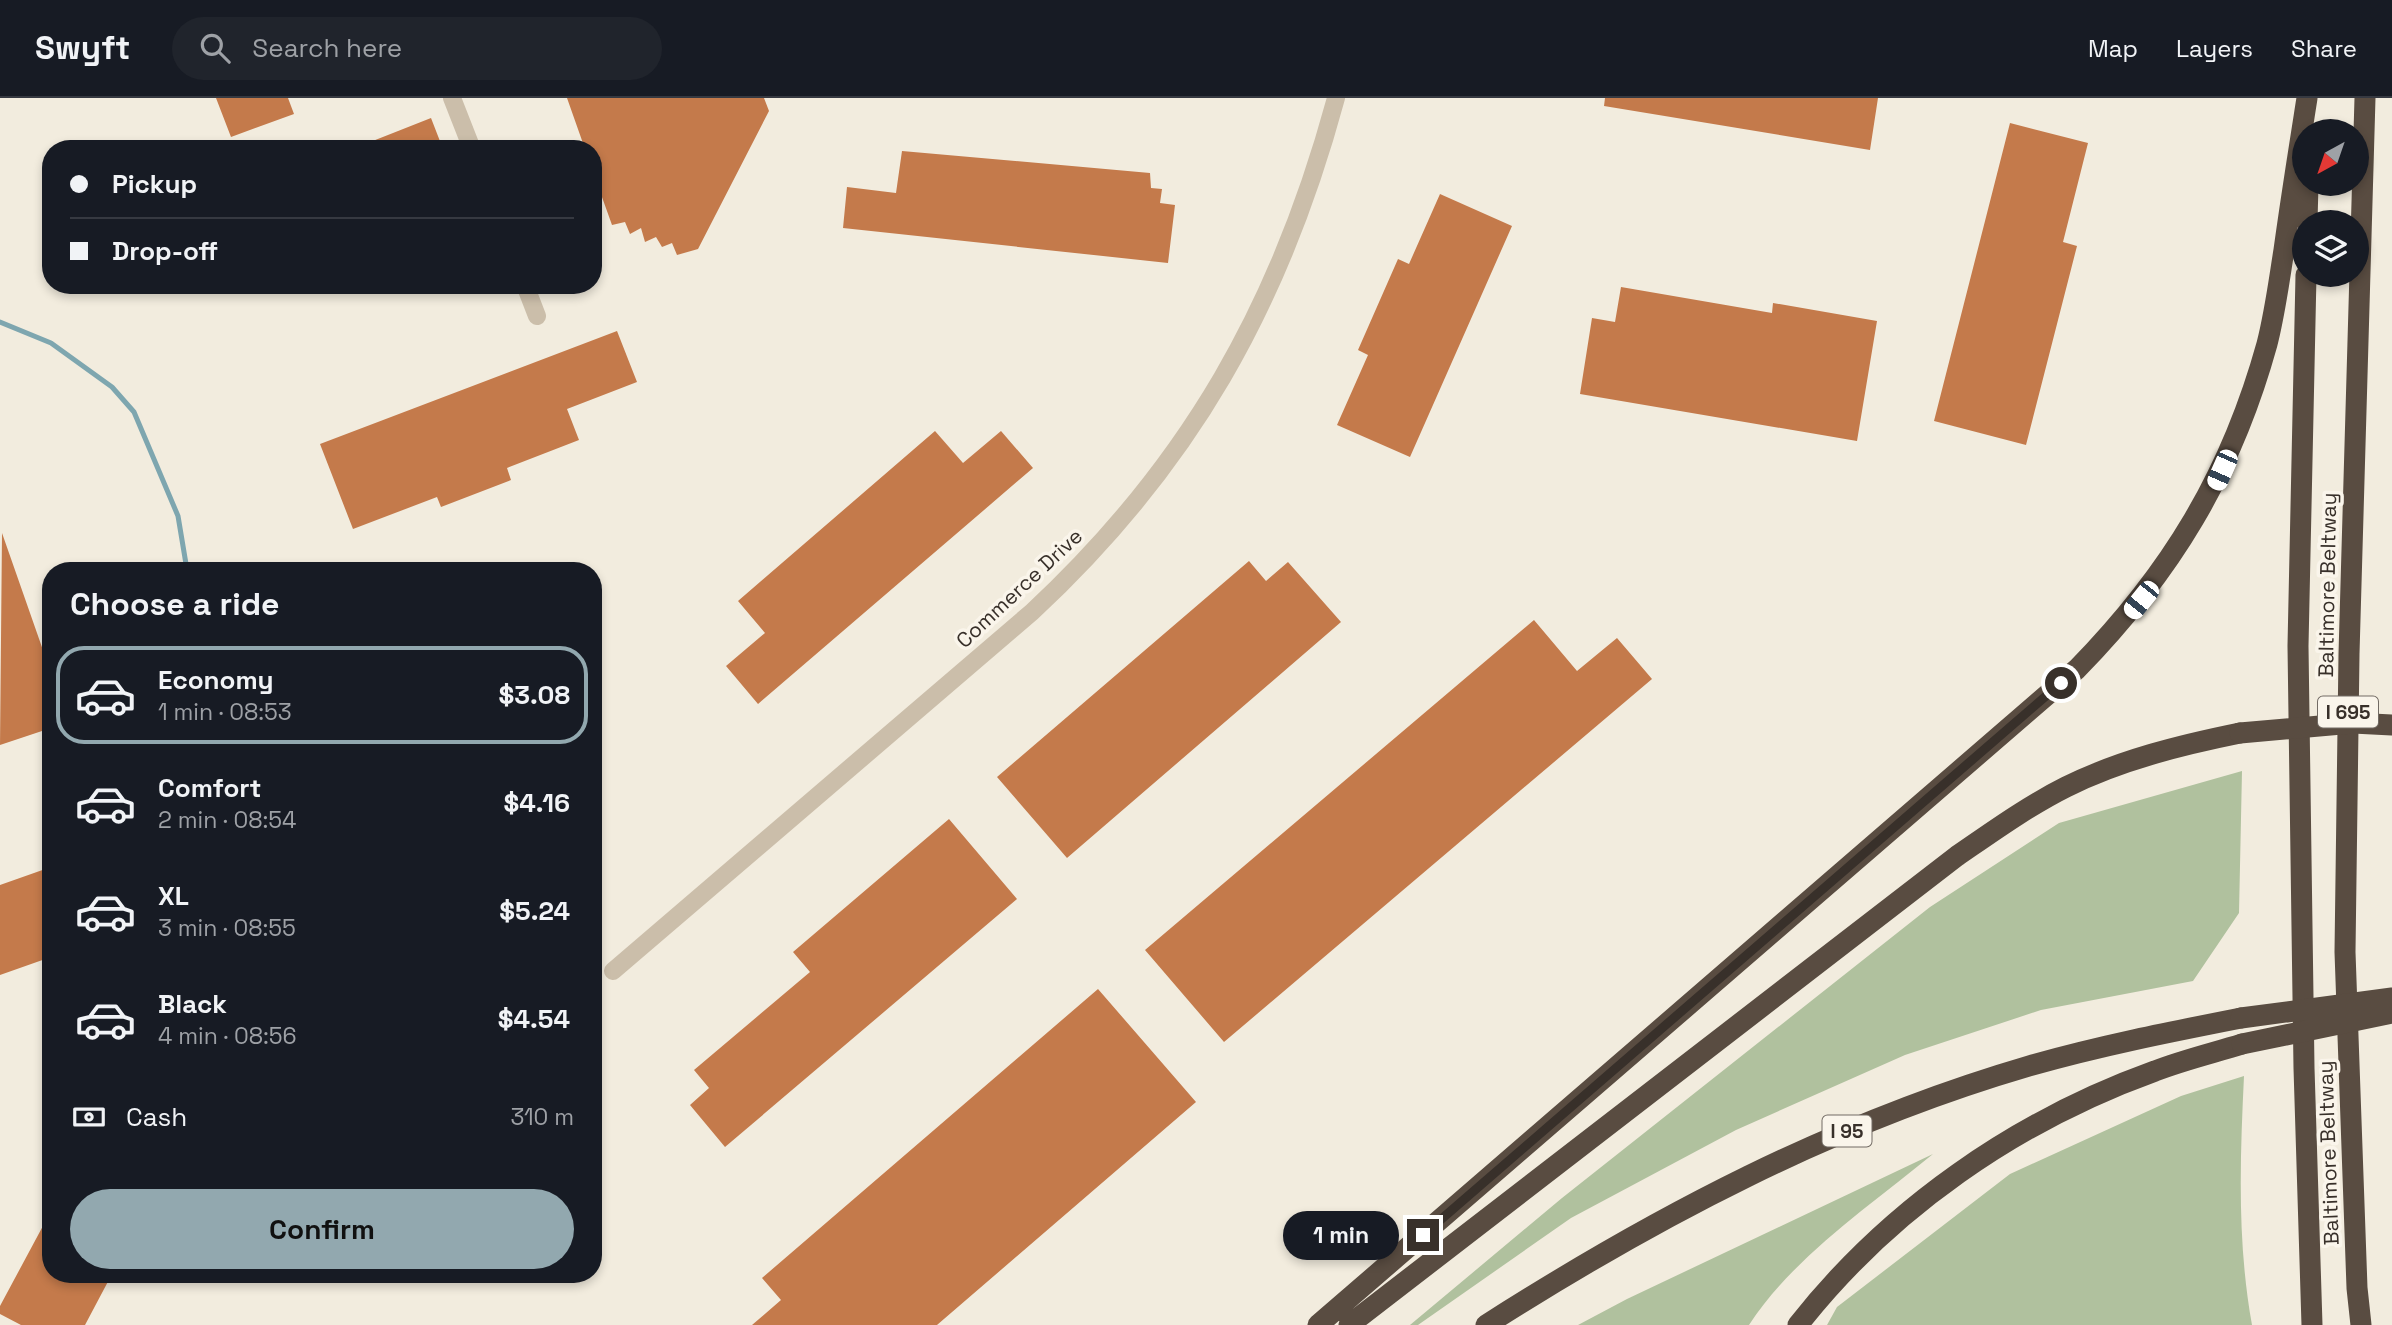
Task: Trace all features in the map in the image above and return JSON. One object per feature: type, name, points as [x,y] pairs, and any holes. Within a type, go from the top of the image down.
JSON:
[{"type":"highway","points":[[2308,98],[2309,119]]},
{"type":"highway","points":[[1318,1325],[2068,678],[2117,629],[2188,533],[2214,487],[2238,434],[2267,342],[2308,98]]},
{"type":"highway","name":"Baltimore Beltway","points":[[2361,1325],[2357,1288],[2345,952],[2349,653],[2365,98]]},
{"type":"highway","name":"Baltimore Beltway","points":[[2306,287],[2298,646],[2304,1069],[2312,1325]]},
{"type":"highway","points":[[1349,1325],[1957,856],[2066,786],[2177,746],[2240,733],[2353,723],[2392,725]]},
{"type":"highway","name":"I 95","points":[[1486,1325],[1703,1196],[1825,1140],[2029,1066],[2241,1018],[2392,998]]},
{"type":"highway","points":[[1798,1325],[1829,1285],[1872,1243],[1943,1183],[1986,1154],[2097,1094],[2155,1070],[2242,1044],[2392,1013]]},
{"type":"street","points":[[452,98],[468,140]]},
{"type":"street","name":"Commerce Drive","points":[[613,971],[1032,612],[1076,571],[1120,521],[1194,425],[1231,367],[1291,239],[1319,161],[1336,98]]},
{"type":"street","points":[[528,294],[537,316]]},
{"type":"green space","points":[[2242,771],[2239,913],[2193,981],[2041,1010],[1905,1055],[1736,1130],[1571,1218],[1418,1325],[1410,1325],[1562,1198],[1930,907],[2059,823]]},
{"type":"green space","points":[[2244,1076],[2242,1232],[2252,1325],[1827,1325],[1837,1307],[2010,1174],[2181,1096]]},
{"type":"green space","points":[[1933,1154],[1810,1254],[1767,1300],[1749,1325],[1578,1325],[1627,1299]]},
{"type":"building","points":[[216,98],[288,98],[294,114],[231,137]]},
{"type":"building","points":[[567,98],[764,98],[769,111],[698,249],[677,255],[672,243],[662,247],[656,237],[645,242],[641,228],[630,234],[625,222],[612,225],[602,197],[602,140],[582,140]]},
{"type":"building","points":[[1605,98],[1878,98],[1870,150],[1604,106]]},
{"type":"building","points":[[431,118],[440,140],[375,140]]},
{"type":"building","points":[[2010,123],[2088,143],[2063,242],[2077,246],[2026,445],[1934,421]]},
{"type":"building","points":[[902,151],[1150,173],[1151,188],[1162,189],[1160,203],[1175,205],[1168,263],[843,228],[847,187],[896,193]]},
{"type":"building","points":[[1440,194],[1512,226],[1410,457],[1337,425],[1368,355],[1358,350],[1398,259],[1409,264]]},
{"type":"building","points":[[1621,287],[1772,313],[1773,303],[1877,321],[1857,441],[1580,394],[1592,318],[1615,322]]},
{"type":"building","points":[[617,331],[637,382],[567,409],[579,440],[507,468],[511,480],[441,507],[437,497],[353,529],[320,444]]},
{"type":"building","points":[[935,431],[963,463],[1001,431],[1033,468],[758,704],[726,666],[765,633],[738,601]]},
{"type":"building","points":[[2,533],[42,647],[42,731],[0,745]]},
{"type":"building","points":[[1249,561],[1266,581],[1288,562],[1341,622],[1067,858],[997,777]]},
{"type":"building","points":[[1534,620],[1577,671],[1617,638],[1652,679],[1224,1042],[1145,950]]},
{"type":"building","points":[[949,819],[1017,899],[725,1147],[690,1105],[709,1088],[694,1070],[810,972],[793,952]]},
{"type":"building","points":[[42,870],[42,960],[0,975],[0,885]]},
{"type":"building","points":[[1098,989],[1196,1102],[937,1325],[752,1325],[781,1300],[762,1278]]},
{"type":"building","points":[[42,1228],[42,1283],[107,1283],[85,1325],[21,1325],[0,1314],[0,1306]]},
{"type":"waterway","points":[[0,322],[51,343],[112,387],[134,412],[178,516],[186,562]]},
{"type":"route","points":[[1423,1235],[2061,683]]}]
